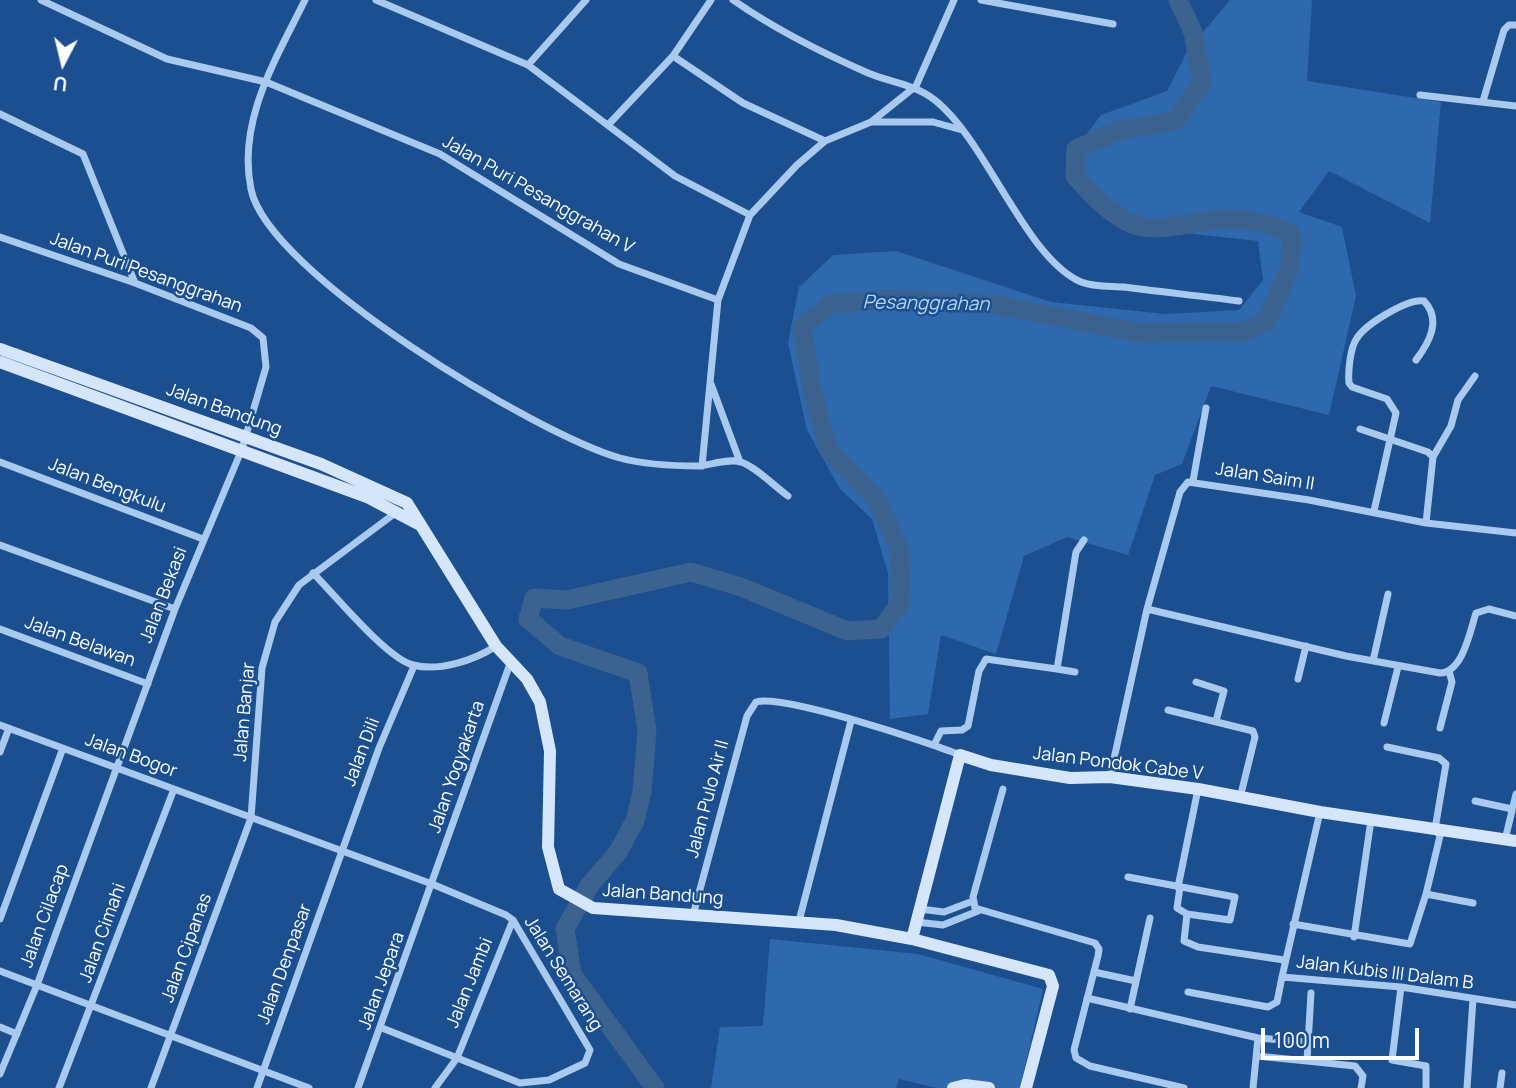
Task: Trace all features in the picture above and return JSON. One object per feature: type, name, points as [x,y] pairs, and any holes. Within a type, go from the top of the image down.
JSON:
[{"type":"street","name":"Jalan Puri Pesanggrahan V","points":[[41,0],[167,58],[266,82],[440,154],[618,264],[718,300]]},
{"type":"street","points":[[305,0],[266,82],[247,145],[251,191],[264,221],[291,252],[351,303],[469,386],[537,424],[619,457],[658,466],[702,466],[740,461]]},
{"type":"street","points":[[376,0],[528,65],[675,176],[750,215]]},
{"type":"street","points":[[528,65],[586,0]]},
{"type":"street","points":[[608,125],[673,56],[711,0]]},
{"type":"street","points":[[733,0],[812,49],[886,80],[916,86],[937,102],[963,130],[1040,243],[1060,265],[1083,283],[1239,301]]},
{"type":"street","points":[[702,466],[718,300],[750,215],[797,165],[825,141],[871,122],[916,86],[954,0]]},
{"type":"street","points":[[981,0],[1113,24]]},
{"type":"street","points":[[1483,101],[1504,30],[1509,24],[1516,25]]},
{"type":"street","points":[[673,56],[743,103],[825,141]]},
{"type":"street","points":[[1420,95],[1516,106]]},
{"type":"street","points":[[0,114],[83,154],[135,283]]},
{"type":"street","points":[[871,122],[933,122],[963,130]]},
{"type":"street","name":"Jalan Puri Pesanggrahan","points":[[0,237],[135,283],[251,328],[263,338],[266,367],[246,435]]},
{"type":"street","points":[[1374,512],[1396,413],[1394,405],[1349,383],[1354,344],[1364,331],[1408,301],[1424,301],[1432,312],[1433,329],[1426,347],[1416,360]]},
{"type":"street","name":"Jalan Bandung","points":[[0,349],[246,435],[321,464],[407,503],[496,646],[511,660],[535,691],[545,719],[550,751],[548,847],[553,874],[562,892],[593,908],[799,921],[912,939],[1042,973],[1053,980],[1026,1088]]},
{"type":"street","name":"Jalan Bandung","points":[[0,362],[367,497],[421,526]]},
{"type":"street","points":[[1426,523],[1433,457],[1451,426],[1458,400],[1475,376]]},
{"type":"street","points":[[709,380],[740,461],[788,496]]},
{"type":"street","points":[[1193,481],[1206,408]]},
{"type":"street","points":[[1360,429],[1428,452],[1433,457]]},
{"type":"street","name":"Jalan Bekasi","points":[[117,768],[174,609],[246,435]]},
{"type":"street","name":"Jalan Bengkulu","points":[[0,462],[203,538]]},
{"type":"street","name":"Jalan Saim II","points":[[1110,777],[1147,609],[1184,485],[1193,481],[1426,523],[1516,533]]},
{"type":"street","name":"Jalan Banjar","points":[[251,817],[262,668],[275,622],[299,585],[407,503]]},
{"type":"street","points":[[1057,669],[1076,551],[1084,540]]},
{"type":"street","points":[[0,545],[174,609]]},
{"type":"street","points":[[313,573],[395,657],[414,666],[448,664],[474,658],[496,646]]},
{"type":"street","points":[[1373,661],[1388,594]]},
{"type":"street","points":[[1147,609],[1398,667],[1440,673],[1449,671],[1462,652],[1476,613],[1489,609],[1516,616]]},
{"type":"street","name":"Jalan Belawan","points":[[0,629],[148,684]]},
{"type":"street","points":[[1298,679],[1306,646]]},
{"type":"street","points":[[934,745],[941,731],[962,730],[968,726],[979,671],[986,659],[1075,672]]},
{"type":"street","name":"Jalan Yogyakarta","points":[[432,884],[511,660]]},
{"type":"street","name":"Jalan Dili","points":[[343,851],[379,748],[414,666]]},
{"type":"street","points":[[1384,723],[1398,667]]},
{"type":"street","points":[[1440,729],[1452,682],[1449,671]]},
{"type":"street","points":[[1196,682],[1224,691],[1216,721]]},
{"type":"street","name":"Jalan Pondok Cabe V","points":[[764,700],[851,720],[991,765],[1070,778],[1110,777],[1198,789],[1240,799],[1510,841]]},
{"type":"street","name":"Jalan Pulo Air II","points":[[693,915],[747,716],[752,706],[764,700]]},
{"type":"street","points":[[1168,710],[1250,729],[1255,733],[1240,799]]},
{"type":"street","points":[[799,921],[851,720]]},
{"type":"street","name":"Jalan Bogor","points":[[0,725],[251,817]]},
{"type":"street","points":[[0,752],[9,728]]},
{"type":"street","points":[[1293,924],[1354,937],[1410,944],[1440,836],[1435,829],[1444,761],[1387,747]]},
{"type":"street","points":[[0,919],[63,748]]},
{"type":"street","points":[[912,939],[960,755]]},
{"type":"street","name":"Jalan Cilacap","points":[[0,1074],[37,985],[117,768]]},
{"type":"street","name":"Jalan Cimahi","points":[[59,1088],[174,789]]},
{"type":"street","points":[[978,911],[973,901],[1003,789]]},
{"type":"street","points":[[1128,877],[1179,887],[1235,897],[1230,920],[1187,914],[1177,908],[1179,887],[1198,789]]},
{"type":"street","points":[[1510,841],[1516,794]]},
{"type":"street","points":[[1475,801],[1512,809]]},
{"type":"street","points":[[1282,977],[1320,812]]},
{"type":"street","name":"Jalan Semarang","points":[[251,817],[432,884],[513,920],[589,1044],[589,1057],[585,1063],[549,1080],[520,1083],[382,1028]]},
{"type":"street","name":"Jalan Cipanas","points":[[151,1088],[251,817]]},
{"type":"street","points":[[1354,937],[1371,820]]},
{"type":"street","name":"Jalan Denpasar","points":[[257,1088],[343,851]]},
{"type":"street","name":"Jalan Jepara","points":[[358,1088],[382,1028],[432,884]]},
{"type":"street","points":[[1426,894],[1474,903]]},
{"type":"street","points":[[918,915],[944,912],[973,901]]},
{"type":"street","points":[[918,915],[943,925],[978,911],[1095,943],[1099,949],[1074,1050],[1080,1062],[1184,1088]]},
{"type":"street","points":[[1187,914],[1183,939],[1189,946],[1284,960]]},
{"type":"street","points":[[1130,1009],[1150,918]]},
{"type":"street","name":"Jalan Jambi","points":[[435,1088],[457,1058],[513,920]]},
{"type":"street","points":[[0,971],[93,1004],[171,1038],[309,1088]]},
{"type":"street","points":[[1094,972],[1136,981]]},
{"type":"street","name":"Jalan Kubis III Dalam B","points":[[1188,992],[1268,1007],[1277,1002],[1282,977],[1401,987],[1516,1005]]},
{"type":"street","points":[[1401,987],[1392,1060],[1426,1066],[1426,1088]]},
{"type":"street","points":[[1307,1060],[1311,993]]},
{"type":"street","points":[[1087,998],[1258,1038],[1308,1042]]},
{"type":"street","points":[[1467,1088],[1473,999]]},
{"type":"street","points":[[0,1027],[17,1034]]},
{"type":"street","points":[[1253,1088],[1258,1038]]},
{"type":"street","points":[[1257,1056],[1355,1066],[1363,1076],[1361,1088]]},
{"type":"street","points":[[1500,1088],[1502,1073]]},
{"type":"street","points":[[953,1088],[965,1084],[989,1088]]},
{"type":"shaded area","points":[[1230,0],[1312,0],[1307,81],[1441,102],[1430,223],[1329,171],[1299,212],[1342,227],[1356,296],[1329,415],[1211,386],[1182,464],[1155,475],[1128,555],[1067,537],[1024,556],[996,654],[941,635],[928,714],[890,719],[888,573],[872,519],[840,489],[807,430],[788,343],[799,287],[833,255],[896,251],[1051,302],[1165,314],[1239,310],[1263,280],[1258,241],[1129,227],[1085,189],[1073,152],[1101,115],[1167,91],[1188,50]]},
{"type":"shaded area","points":[[770,939],[918,954],[1043,989],[1020,1088],[937,1088],[899,1079],[896,1088],[711,1088],[720,1027],[763,1026]]},
{"type":"waterway","name":"Pesanggrahan","points":[[655,1088],[572,974],[565,929],[589,886],[618,852],[635,821],[642,792],[647,731],[638,673],[560,646],[528,619],[534,598],[567,600],[691,572],[741,587],[847,631],[881,629],[901,602],[899,548],[876,499],[828,449],[812,389],[802,327],[830,304],[892,299],[996,305],[1141,333],[1244,332],[1267,321],[1290,267],[1292,235],[1266,224],[1238,220],[1208,221],[1161,228],[1139,226],[1120,218],[1093,196],[1075,176],[1076,149],[1117,131],[1175,121],[1202,82],[1193,32],[1178,0]]}]
